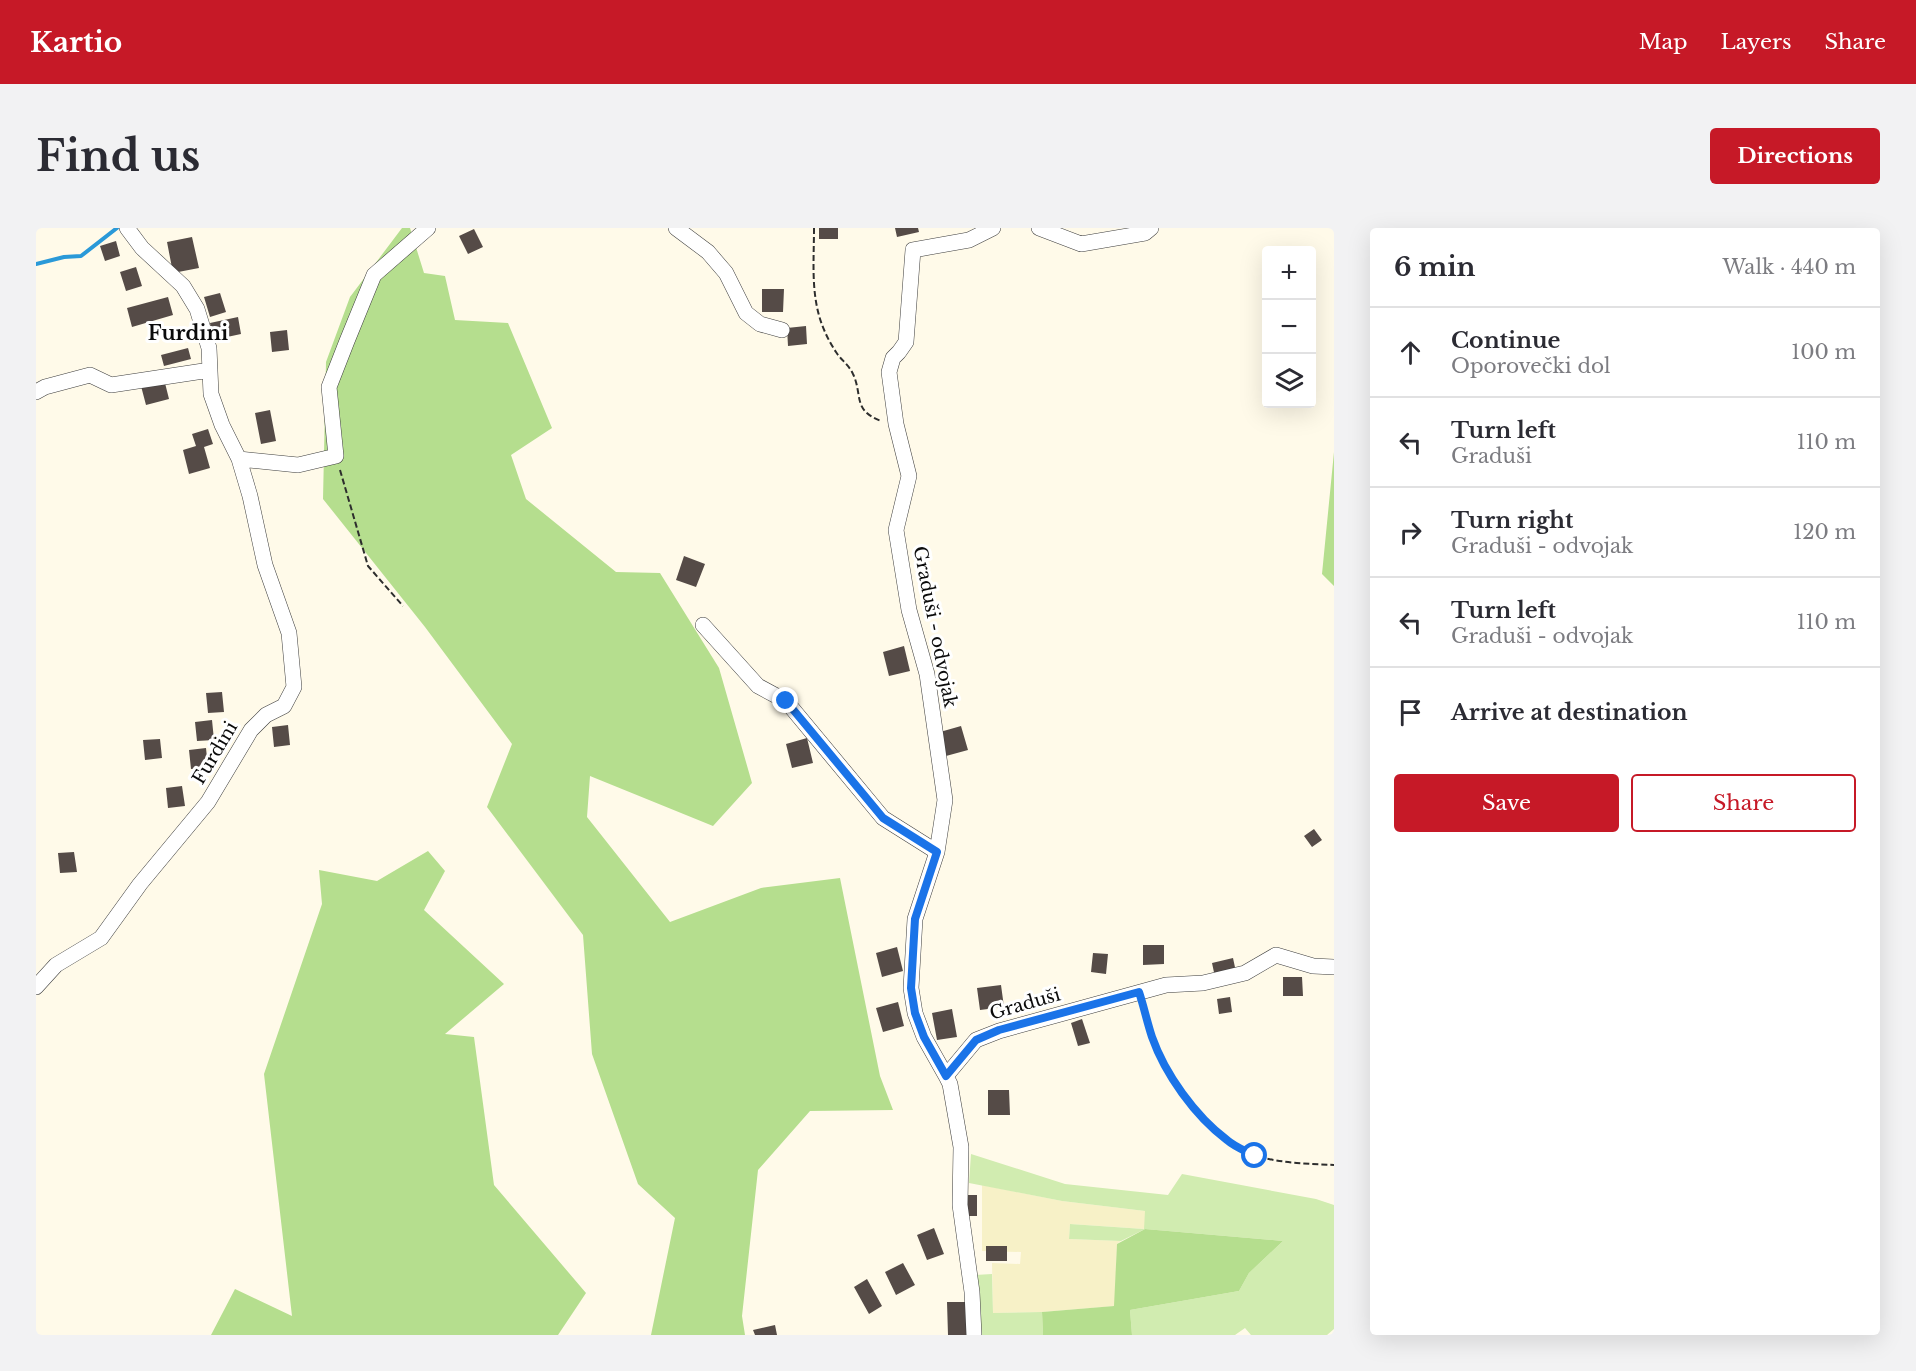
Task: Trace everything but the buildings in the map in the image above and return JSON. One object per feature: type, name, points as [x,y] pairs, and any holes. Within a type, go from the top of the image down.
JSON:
[{"type":"street","name":"Furdini","points":[[36,987],[56,965],[101,938],[140,884],[208,802],[251,730],[266,716],[284,706],[294,687],[289,633],[265,565],[250,496],[239,459],[222,425],[212,394],[209,348],[197,309],[183,286],[142,248],[127,228]]},
{"type":"street","points":[[239,459],[298,465],[336,456],[329,387],[347,341],[374,275],[428,228]]},
{"type":"street","points":[[676,228],[708,252],[726,273],[746,313],[760,324],[782,330]]},
{"type":"street","name":"Graduši - odvojak","points":[[946,1076],[924,1037],[915,1013],[911,988],[915,919],[937,852],[945,800],[927,674],[909,610],[896,530],[909,476],[896,424],[889,372],[893,358],[906,342],[913,250],[969,240],[993,228]]},
{"type":"street","points":[[1039,228],[1081,244],[1145,232],[1151,228]]},
{"type":"street","points":[[36,392],[45,387],[90,375],[111,385],[210,370]]},
{"type":"street","points":[[703,625],[758,686],[786,701],[883,818],[937,852]]},
{"type":"street","name":"Graduši","points":[[946,1076],[976,1040],[999,1030],[1166,985],[1203,983],[1245,973],[1276,956],[1313,966],[1334,967]]},
{"type":"street","points":[[946,1076],[950,1084],[961,1147],[960,1205],[972,1292],[974,1335]]},
{"type":"path","points":[[814,228],[816,309],[837,354],[848,364],[854,375],[862,409],[874,418]]},
{"type":"path","points":[[336,456],[368,566],[403,606]]},
{"type":"path","points":[[1139,992],[1152,1038],[1175,1082],[1216,1131],[1229,1142],[1255,1156],[1312,1165],[1334,1165]]},
{"type":"shaded area","points":[[982,1185],[1062,1201],[1145,1211],[1145,1229],[1070,1224],[1069,1239],[1121,1241],[1117,1244],[1115,1306],[1042,1312],[993,1313],[992,1263],[1020,1264],[1021,1252],[982,1251]]},
{"type":"green space","points":[[402,228],[410,228],[424,273],[445,276],[455,320],[508,323],[552,428],[511,455],[526,499],[616,572],[660,573],[719,668],[752,783],[713,826],[590,776],[587,817],[670,922],[761,888],[840,878],[880,1076],[893,1110],[810,1111],[758,1170],[742,1316],[745,1335],[651,1335],[675,1218],[638,1184],[592,1054],[583,935],[487,807],[512,744],[425,627],[323,499],[326,362],[350,297]]},
{"type":"green space","points":[[1334,452],[1334,586],[1322,574]]},
{"type":"green space","points":[[428,851],[445,871],[424,910],[504,984],[445,1034],[474,1037],[494,1185],[586,1293],[558,1335],[211,1335],[235,1289],[292,1316],[264,1074],[322,904],[319,870],[377,881]]},
{"type":"green space","points":[[971,1154],[1065,1184],[1168,1195],[1182,1174],[1316,1199],[1334,1205],[1334,1329],[1327,1335],[1251,1335],[1245,1328],[1235,1335],[1132,1335],[1130,1310],[1239,1291],[1249,1273],[1283,1241],[1145,1229],[1121,1241],[1069,1239],[1070,1224],[1144,1229],[1145,1211],[1062,1201],[969,1183]]},
{"type":"green space","points":[[1145,1229],[1283,1241],[1249,1273],[1239,1291],[1130,1310],[1132,1335],[1043,1335],[1042,1312],[1114,1306],[1117,1244]]},
{"type":"green space","points":[[992,1274],[993,1313],[1042,1312],[1043,1335],[978,1335],[975,1275]]},
{"type":"waterway","points":[[36,264],[64,257],[81,256],[117,228]]},
{"type":"district","name":"Furdini","points":[[188,333]]},
{"type":"route","points":[[786,701],[883,818],[937,852],[915,919],[911,988],[915,1013],[924,1037],[946,1076],[976,1040],[999,1030],[1139,992],[1152,1038],[1175,1082],[1216,1131],[1229,1142],[1255,1156]]}]
